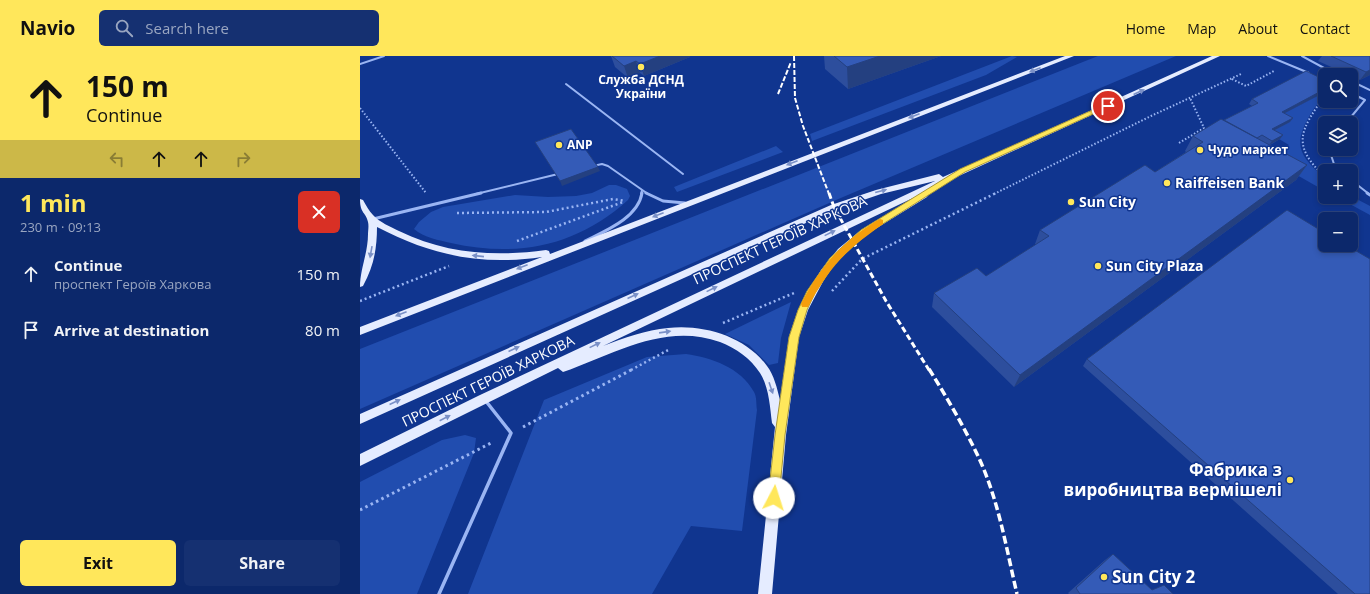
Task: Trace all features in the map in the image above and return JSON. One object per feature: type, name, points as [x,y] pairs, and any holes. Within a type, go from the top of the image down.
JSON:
[{"type":"main road","points":[[360,331],[1071,56]]},
{"type":"main road","name":"ПРОСПЕКТ ГЕРОЇВ ХАРКОВА","points":[[360,460],[484,398],[962,171],[1217,56]]},
{"type":"main road","points":[[360,419],[834,207],[879,192],[962,171]]},
{"type":"main road","points":[[765,594],[780,435],[796,330],[802,310],[824,272],[841,251],[864,232],[962,171]]},
{"type":"main road","points":[[360,202],[372,219],[428,248],[460,254],[490,257],[520,256],[572,248]]},
{"type":"main road","points":[[360,283],[367,271],[371,255],[372,219]]},
{"type":"main road","points":[[484,398],[640,338],[669,331],[700,333],[730,342],[749,354],[758,362],[771,386],[780,435]]},
{"type":"lane","points":[[360,64],[384,56]]},
{"type":"lane","points":[[1268,56],[1314,76]]},
{"type":"lane","points":[[1302,56],[1324,68]]},
{"type":"lane","points":[[566,84],[683,174]]},
{"type":"lane","points":[[1358,84],[1370,90]]},
{"type":"lane","points":[[1352,116],[1365,100],[1358,96]]},
{"type":"lane","points":[[589,166],[602,164],[608,166],[642,190],[665,202],[677,204],[693,202]]},
{"type":"lane","points":[[372,219],[562,173]]},
{"type":"lane","points":[[1358,186],[1370,195]]},
{"type":"lane","points":[[572,248],[608,228],[629,214],[639,204],[642,198],[642,190]]},
{"type":"lane","points":[[439,594],[511,433],[484,398]]},
{"type":"path","points":[[832,291],[862,259],[1241,74]]},
{"type":"path","points":[[1232,78],[1246,86]]},
{"type":"path","points":[[1179,143],[1204,128],[1190,98]]},
{"type":"path","points":[[1318,106],[1306,125],[1302,135],[1302,147],[1306,157],[1318,170]]},
{"type":"path","points":[[700,333],[796,292]]},
{"type":"path","points":[[360,510],[511,433],[672,348]]},
{"type":"shaded area","points":[[1012,56],[1017,57],[986,75],[812,141],[810,134]]},
{"type":"shaded area","points":[[1098,56],[1176,56],[836,200],[360,409],[360,349]]},
{"type":"shaded area","points":[[1318,96],[1318,103],[1302,131],[1300,139],[1303,154],[1318,172],[1318,187],[1267,158],[1289,145],[1269,133],[1279,116]]},
{"type":"shaded area","points":[[776,146],[783,152],[677,192],[674,187]]},
{"type":"shaded area","points":[[609,185],[616,185],[627,189],[630,196],[628,200],[608,216],[588,228],[567,238],[546,244],[523,248],[500,249],[476,247],[432,238],[422,235],[414,229],[419,222],[431,212],[443,207],[515,195],[548,197],[576,196],[592,193]]},
{"type":"shaded area","points":[[1358,200],[1370,206],[1370,215],[1350,204],[1358,204]]},
{"type":"shaded area","points":[[791,302],[781,338],[778,363],[769,365],[749,345],[725,334]]},
{"type":"shaded area","points":[[686,354],[715,361],[733,370],[748,383],[755,394],[757,410],[742,531],[691,526],[652,594],[468,594],[544,400],[647,357]]},
{"type":"shaded area","points":[[465,435],[476,438],[474,453],[417,594],[360,594],[360,482],[442,440]]},
{"type":"building","points":[[612,56],[660,56],[640,64],[636,61],[624,66]]},
{"type":"building","points":[[834,56],[880,56],[847,67]]},
{"type":"building","points":[[1331,56],[1370,56],[1370,70],[1366,72]]},
{"type":"building","points":[[1306,71],[1318,77],[1318,93],[1282,112],[1293,118],[1272,129],[1283,135],[1272,141],[1262,135],[1257,138],[1224,120],[1258,103],[1252,99]]},
{"type":"building","name":"Sun City Plaza","points":[[1221,119],[1307,165],[1020,375],[934,293],[977,268],[986,276],[1049,236],[1040,230],[1145,165],[1155,172],[1203,142],[1193,136]]},
{"type":"building","points":[[571,129],[598,167],[560,181],[535,142]]},
{"type":"building","name":"Фабрика з виробництва вермішелі","points":[[1287,210],[1318,229],[1318,252],[1358,252],[1370,259],[1370,594],[1355,594],[1087,359]]},
{"type":"building","name":"Sun City 2","points":[[1113,554],[1152,590],[1164,585],[1173,594],[1080,594],[1076,588]]},
{"type":"railway","points":[[794,56],[795,98],[803,126],[829,194]]},
{"type":"railway","points":[[778,94],[791,62]]},
{"type":"railway","points":[[829,193],[834,207],[886,301],[929,370]]},
{"type":"railway","points":[[929,369],[960,421],[977,454],[991,487],[1001,522],[1017,594]]},
{"type":"slow traffic","points":[[805,304],[824,272],[841,251],[864,232],[880,222]]},
{"type":"place","name":"Служба ДСНД України","points":[[641,67]]},
{"type":"place","name":"ANP","points":[[559,145]]},
{"type":"place","name":"Чудо маркет","points":[[1200,150]]},
{"type":"place","name":"Raiffeisen Bank","points":[[1167,183]]},
{"type":"place","name":"Sun City","points":[[1071,202]]},
{"type":"place","name":"Sun City Plaza","points":[[1098,266]]},
{"type":"place","name":"Фабрика з виробництва вермішелі","points":[[1290,480]]},
{"type":"place","name":"Sun City 2","points":[[1104,577]]},
{"type":"route","points":[[774,498],[780,435],[794,337],[802,310],[812,291],[832,261],[852,241],[864,232],[962,171],[1035,137],[1108,106]]}]
